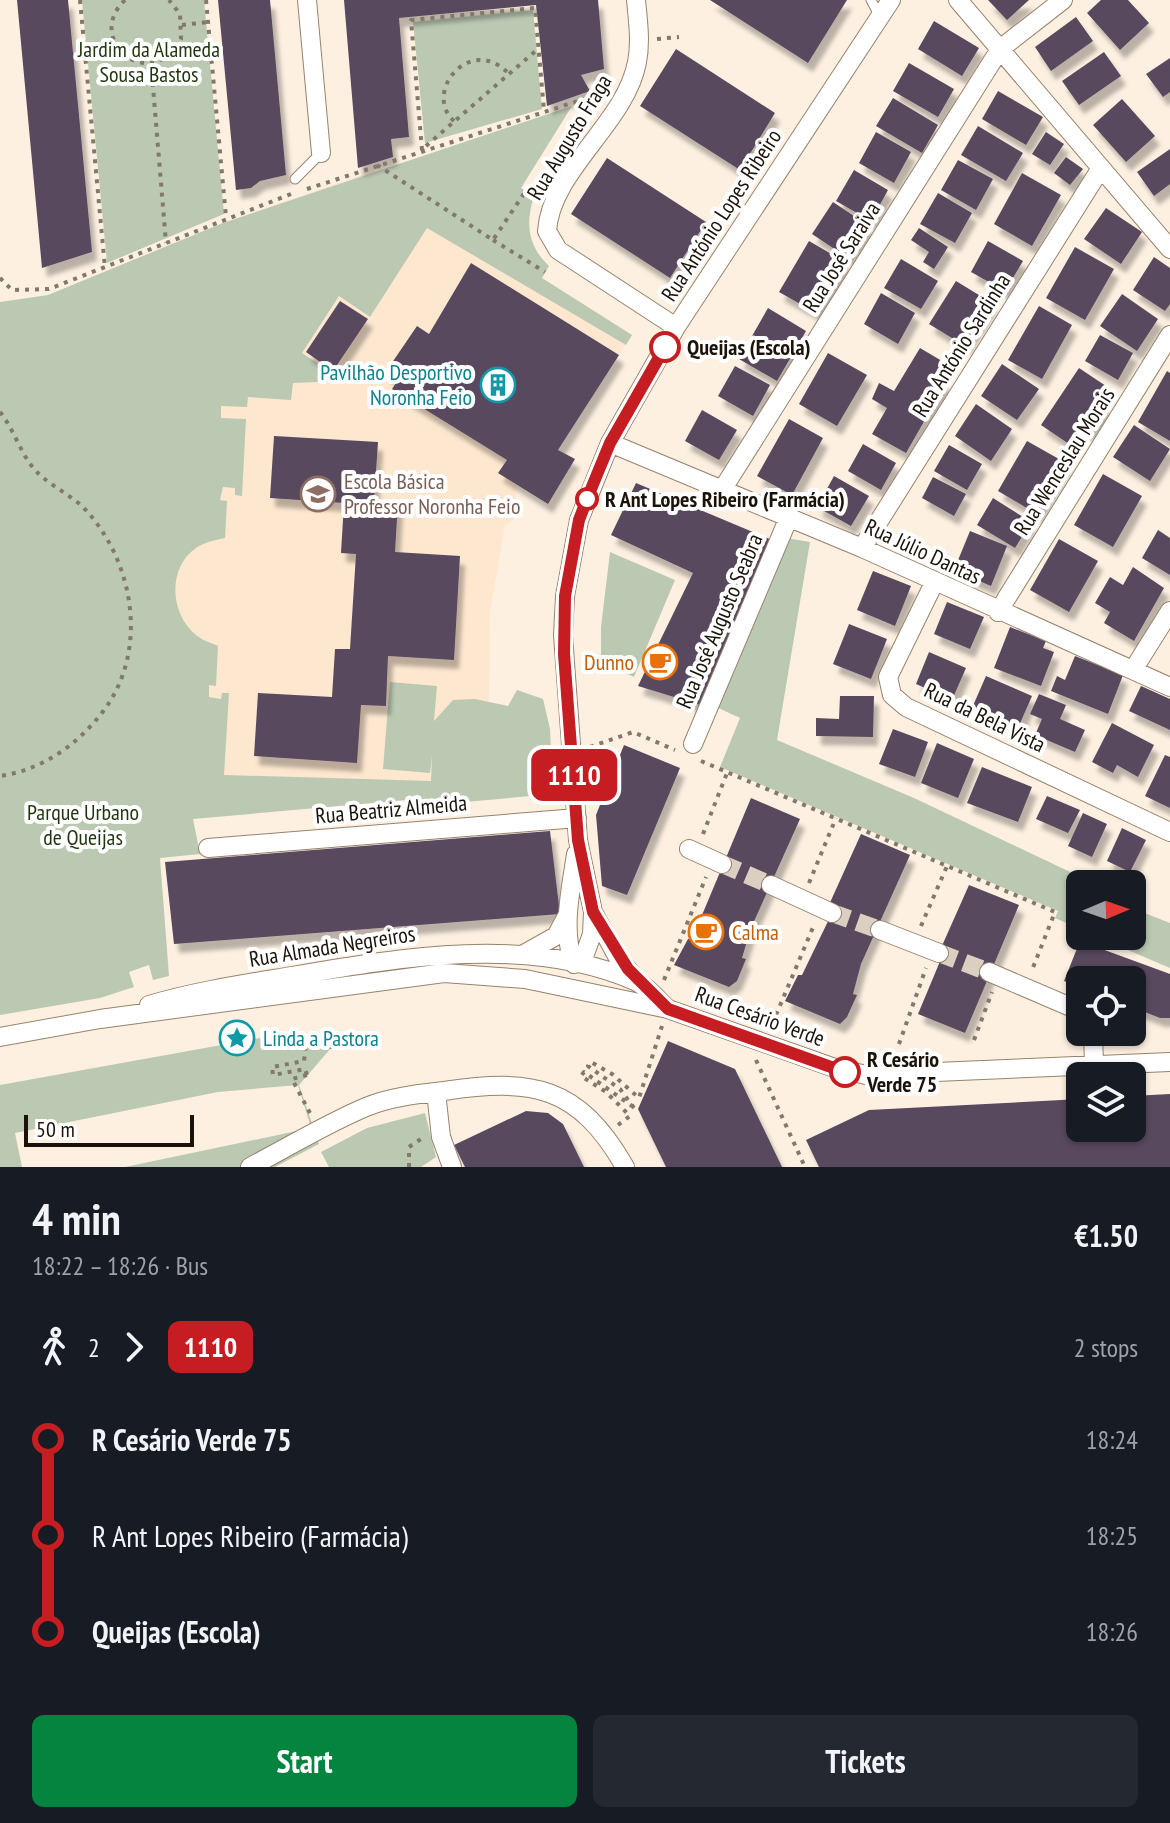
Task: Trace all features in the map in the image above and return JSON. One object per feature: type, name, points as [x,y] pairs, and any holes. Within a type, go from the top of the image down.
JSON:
[{"type":"street","points":[[307,0],[321,153]]},
{"type":"street","name":"Rua Augusto Fraga","points":[[636,0],[637,65],[629,85],[551,206],[547,231],[552,245],[676,327]]},
{"type":"street","name":"Rua António Lopes Ribeiro","points":[[578,840],[568,913],[570,952],[574,964],[585,954],[592,934],[593,912],[578,840],[564,654],[565,596],[579,520],[610,443],[676,327],[891,0]]},
{"type":"street","points":[[958,0],[1170,249]]},
{"type":"street","name":"Rua José Saraiva","points":[[722,490],[1000,49],[1063,0]]},
{"type":"street","name":"Rua António Sardinha","points":[[862,548],[1101,168]]},
{"type":"street","name":"Rua Wenceslau Morais","points":[[998,612],[1170,335]]},
{"type":"street","name":"Rua Júlio Dantas","points":[[610,443],[862,548],[1170,687]]},
{"type":"street","name":"Rua José Augusto Seabra","points":[[693,744],[789,517]]},
{"type":"street","name":"Rua da Bela Vista","points":[[934,583],[888,677],[892,695],[906,707],[1170,832]]},
{"type":"street","points":[[1133,670],[1170,611]]},
{"type":"street","name":"Rua Beatriz Almeida","points":[[208,848],[577,818]]},
{"type":"street","points":[[771,885],[827,910]]},
{"type":"street","name":"Rua António Lopes Ribeiro","points":[[593,912],[617,956],[638,982]]},
{"type":"street","name":"Rua António Lopes Ribeiro","points":[[519,956],[541,947],[556,936],[568,913]]},
{"type":"street","points":[[880,930],[928,949]]},
{"type":"street","name":"Rua Almada Negreiros","points":[[100,1019],[188,993],[403,958],[472,954],[519,956],[574,964]]},
{"type":"street","points":[[569,989],[574,964]]},
{"type":"street","name":"Rua Cesário Verde","points":[[574,964],[638,982],[662,1004]]},
{"type":"street","name":"Rua Almada Negreiros","points":[[0,1037],[100,1019],[444,973],[525,979],[569,989]]},
{"type":"street","points":[[994,973],[1066,1005]]},
{"type":"street","name":"Rua Cesário Verde","points":[[569,989],[662,1004],[832,1067],[866,1075],[1066,1066]]},
{"type":"street","name":"Rua Cesário Verde","points":[[1146,1063],[1170,1062]]},
{"type":"street","points":[[250,1167],[381,1102],[504,1084],[549,1091],[584,1112],[606,1134],[625,1167]]},
{"type":"street","points":[[436,1092],[439,1126],[452,1167]]},
{"type":"lane","points":[[871,0],[880,17]]},
{"type":"lane","points":[[295,179],[321,153]]},
{"type":"path","points":[[80,0],[105,268]]},
{"type":"path","points":[[125,0],[112,22],[116,44],[132,60],[151,63],[166,58],[175,49],[182,25],[180,14],[169,0]]},
{"type":"path","points":[[206,0],[226,217]]},
{"type":"path","points":[[422,150],[411,20],[535,8],[544,111]]},
{"type":"path","points":[[182,25],[208,22]]},
{"type":"path","points":[[422,150],[539,48]]},
{"type":"path","points":[[454,122],[445,102],[446,87],[461,65],[475,59],[487,60],[509,74]]},
{"type":"path","points":[[151,63],[166,243]]},
{"type":"path","points":[[0,278],[12,290],[49,289],[226,217],[422,150],[629,85]]},
{"type":"path","points":[[377,165],[545,272]]},
{"type":"path","points":[[493,240],[527,189],[551,206]]},
{"type":"path","points":[[0,412],[32,466],[82,506],[104,533],[127,585],[131,633],[119,683],[109,704],[87,732],[41,764],[0,776]]},
{"type":"path","points":[[572,753],[633,732],[1055,912],[1025,986]]},
{"type":"path","points":[[606,1134],[630,1116],[606,1092],[581,1076],[584,1072],[634,1108],[620,1089],[588,1066],[591,1062],[612,1074],[639,1098],[727,773]]},
{"type":"path","points":[[802,899],[836,818]]},
{"type":"path","points":[[899,1044],[928,949],[947,866]]},
{"type":"path","points":[[776,1015],[827,910]]},
{"type":"path","points":[[974,1040],[994,973]]},
{"type":"path","points":[[319,1131],[292,1079],[307,1075],[305,1069],[273,1075],[272,1067],[304,1061],[306,1044],[332,1047]]},
{"type":"path","points":[[765,1080],[805,1167]]},
{"type":"path","points":[[409,1167],[409,1147],[439,1126]]},
{"type":"shaded area","name":"Escola Básica Professor Noronha Feio","points":[[373,171],[632,335],[558,449],[575,459],[548,504],[517,485],[513,520],[505,525],[490,612],[489,702],[508,706],[517,690],[543,699],[550,729],[552,786],[189,803],[92,279],[223,223]]},
{"type":"green space","name":"Jardim da Alameda Sousa Bastos","points":[[82,0],[204,0],[224,214],[107,263]]},
{"type":"green space","points":[[533,10],[542,109],[425,143],[413,22]]},
{"type":"green space","name":"Parque Urbano de Queijas","points":[[572,106],[521,188],[534,196],[530,234],[537,251],[549,266],[542,278],[632,335],[626,345],[427,228],[370,317],[339,296],[302,353],[338,377],[339,381],[293,383],[291,400],[248,397],[247,407],[221,406],[221,418],[246,419],[242,496],[235,495],[235,488],[223,487],[220,500],[227,501],[225,538],[203,544],[187,557],[180,567],[175,591],[187,626],[198,637],[218,646],[216,686],[209,685],[209,697],[221,699],[222,693],[229,693],[224,775],[431,781],[432,755],[430,773],[383,769],[390,682],[437,686],[434,721],[453,700],[475,699],[508,706],[517,690],[543,699],[550,729],[553,794],[420,806],[418,799],[193,819],[200,854],[160,858],[169,976],[153,980],[149,965],[129,972],[134,987],[100,998],[0,1015],[0,302],[48,295],[223,223]]},
{"type":"green space","points":[[786,538],[810,542],[777,740],[914,798],[1066,870],[1066,923],[1055,918],[1058,911],[720,767],[740,718],[714,706]]},
{"type":"green space","points":[[610,552],[675,580],[634,677],[601,662],[601,627]]},
{"type":"green space","points":[[1146,914],[1170,923],[1170,968],[1128,950],[1146,950]]},
{"type":"green space","points":[[282,1034],[332,1047],[299,1085],[319,1144],[275,1167],[125,1167],[311,1128],[298,1085],[218,1092],[15,1133],[22,1167],[0,1167],[0,1085]]},
{"type":"green space","points":[[425,1113],[436,1157],[421,1167],[329,1167],[321,1152],[367,1128]]},
{"type":"building","points":[[17,0],[68,0],[92,252],[42,268]]},
{"type":"building","points":[[218,0],[270,0],[286,175],[260,181],[251,188],[236,190]]},
{"type":"building","points":[[344,0],[598,0],[604,69],[581,75],[590,91],[547,106],[536,5],[399,18],[409,137],[391,139],[393,157],[358,168]]},
{"type":"building","points":[[710,0],[847,0],[808,63]]},
{"type":"building","points":[[988,0],[1029,0],[1007,20]]},
{"type":"building","points":[[1101,0],[1128,0],[1149,23],[1120,50],[1087,13]]},
{"type":"building","points":[[1076,17],[1093,41],[1051,71],[1035,47]]},
{"type":"building","points":[[934,21],[979,48],[962,76],[918,49]]},
{"type":"building","points":[[676,49],[775,113],[740,170],[640,106]]},
{"type":"building","points":[[1104,52],[1121,76],[1079,105],[1062,81]]},
{"type":"building","points":[[1170,58],[1170,92],[1163,97],[1146,74]]},
{"type":"building","points":[[909,63],[954,89],[938,117],[893,91]]},
{"type":"building","points":[[998,91],[1043,117],[1026,145],[982,119]]},
{"type":"building","points":[[893,98],[938,125],[922,153],[876,126]]},
{"type":"building","points":[[1122,99],[1155,136],[1126,162],[1093,125]]},
{"type":"building","points":[[978,126],[1023,153],[1006,181],[961,155]]},
{"type":"building","points":[[876,132],[911,152],[894,183],[859,163]]},
{"type":"building","points":[[1046,132],[1064,144],[1050,165],[1032,154]]},
{"type":"building","points":[[1170,149],[1170,184],[1154,196],[1137,172]]},
{"type":"building","points":[[1066,157],[1083,169],[1070,185],[1054,173]]},
{"type":"building","points":[[607,158],[706,222],[670,278],[571,214]]},
{"type":"building","points":[[958,160],[993,179],[976,210],[941,190]]},
{"type":"building","points":[[854,170],[888,190],[871,221],[836,201]]},
{"type":"building","points":[[1022,173],[1061,195],[1032,246],[994,224]]},
{"type":"building","points":[[938,193],[972,213],[955,243],[920,224]]},
{"type":"building","points":[[833,202],[869,226],[848,258],[812,234]]},
{"type":"building","points":[[1106,208],[1142,232],[1121,264],[1084,239]]},
{"type":"building","points":[[919,228],[948,247],[934,269],[923,262],[929,252],[911,240]]},
{"type":"building","points":[[809,241],[847,263],[818,314],[779,292]]},
{"type":"building","points":[[988,241],[1023,261],[1005,291],[971,272]]},
{"type":"building","points":[[1075,247],[1114,269],[1085,320],[1046,298]]},
{"type":"building","points":[[1154,257],[1170,268],[1170,304],[1165,311],[1133,290]]},
{"type":"building","points":[[901,259],[938,281],[921,309],[884,288]]},
{"type":"building","name":"Pavilhão Desportivo Noronha Feio","points":[[471,263],[619,355],[558,450],[575,459],[548,504],[498,473],[507,460],[392,389],[398,380],[385,373],[417,326],[429,334]]},
{"type":"building","points":[[956,281],[992,303],[965,346],[929,324]]},
{"type":"building","points":[[881,293],[915,313],[898,344],[864,324]]},
{"type":"building","points":[[1122,294],[1158,319],[1137,351],[1100,326]]},
{"type":"building","points":[[340,301],[368,319],[333,371],[306,352]]},
{"type":"building","points":[[1039,306],[1072,325],[1042,379],[1008,360]]},
{"type":"building","points":[[768,308],[806,331],[777,381],[739,359]]},
{"type":"building","points":[[1100,335],[1133,353],[1118,380],[1085,361]]},
{"type":"building","points":[[920,348],[947,364],[939,379],[946,383],[906,453],[872,434],[887,408],[872,399],[879,383],[894,391]]},
{"type":"building","points":[[828,353],[867,375],[837,426],[799,404]]},
{"type":"building","points":[[1002,364],[1039,389],[1017,420],[981,396]]},
{"type":"building","points":[[735,366],[770,385],[753,416],[718,396]]},
{"type":"building","points":[[1079,368],[1106,386],[1097,400],[1107,407],[1089,433],[1080,427],[1069,444],[1041,425]]},
{"type":"building","points":[[1167,371],[1170,373],[1170,441],[1138,422]]},
{"type":"building","points":[[976,404],[1012,429],[991,461],[955,436]]},
{"type":"building","points":[[702,410],[737,430],[719,460],[685,441]]},
{"type":"building","points":[[789,419],[823,438],[792,495],[757,476]]},
{"type":"building","points":[[1134,425],[1170,449],[1150,481],[1113,457]]},
{"type":"building","points":[[274,436],[378,442],[374,501],[398,502],[395,552],[460,556],[454,660],[388,656],[386,706],[361,705],[357,763],[254,756],[258,693],[332,697],[335,649],[350,649],[356,554],[341,553],[344,503],[270,498]]},
{"type":"building","points":[[1027,441],[1066,463],[1037,514],[998,491]]},
{"type":"building","points":[[863,444],[896,463],[881,490],[848,471]]},
{"type":"building","points":[[949,445],[982,464],[967,490],[934,471]]},
{"type":"building","points":[[1103,474],[1142,496],[1113,547],[1074,525]]},
{"type":"building","points":[[834,476],[869,496],[851,526],[817,507]]},
{"type":"building","points":[[933,477],[966,494],[954,516],[922,498]]},
{"type":"building","points":[[636,483],[772,540],[700,705],[638,686],[693,573],[611,535]]},
{"type":"building","points":[[993,498],[1031,522],[1015,548],[977,525]]},
{"type":"building","points":[[1158,530],[1170,538],[1170,575],[1142,558]]},
{"type":"building","points":[[970,531],[1007,546],[991,586],[954,570]]},
{"type":"building","points":[[1059,539],[1098,561],[1069,612],[1030,590]]},
{"type":"building","points":[[1133,567],[1164,588],[1134,641],[1104,623],[1110,612],[1095,603],[1110,577],[1123,585]]},
{"type":"building","points":[[873,571],[911,586],[895,626],[857,610]]},
{"type":"building","points":[[947,602],[984,617],[970,649],[934,634]]},
{"type":"building","points":[[849,624],[887,639],[871,679],[833,664]]},
{"type":"building","points":[[1010,627],[1046,641],[1043,648],[1054,652],[1041,686],[994,668]]},
{"type":"building","points":[[929,652],[966,668],[952,700],[916,684]]},
{"type":"building","points":[[1075,656],[1123,675],[1108,714],[1051,691],[1057,676],[1065,680]]},
{"type":"building","points":[[986,676],[1032,696],[1018,728],[972,708]]},
{"type":"building","points":[[1141,686],[1170,699],[1170,730],[1129,711]]},
{"type":"building","points":[[1039,694],[1066,705],[1060,719],[1085,730],[1075,752],[1035,735],[1042,719],[1030,714]]},
{"type":"building","points":[[840,696],[874,696],[873,737],[816,736],[816,718],[839,719]]},
{"type":"building","points":[[1112,723],[1154,745],[1138,777],[1117,765],[1113,773],[1092,762]]},
{"type":"building","points":[[893,729],[928,742],[915,777],[879,764]]},
{"type":"building","points":[[937,743],[974,759],[958,798],[921,783]]},
{"type":"building","points":[[624,745],[680,768],[627,895],[602,886],[596,815]]},
{"type":"building","points":[[1165,755],[1170,757],[1170,808],[1145,796]]},
{"type":"building","points":[[982,767],[1032,787],[1018,822],[967,803]]},
{"type":"building","points":[[1047,796],[1080,810],[1068,833],[1036,819]]},
{"type":"building","points":[[751,798],[800,819],[751,928],[742,958],[746,959],[737,981],[729,987],[674,965],[688,939],[692,939]]},
{"type":"building","points":[[1083,813],[1107,824],[1092,857],[1068,846]]},
{"type":"building","points":[[1122,828],[1146,840],[1131,870],[1107,861]]},
{"type":"building","points":[[550,831],[560,914],[174,944],[165,862]]},
{"type":"building","points":[[861,834],[910,855],[861,964],[853,994],[857,995],[847,1017],[840,1024],[785,1001],[798,975],[802,975],[832,913],[828,907]]},
{"type":"building","points":[[969,885],[1019,905],[965,1033],[918,1014],[941,959],[937,957]]},
{"type":"building","points":[[1076,950],[1105,950],[1170,974],[1170,1018],[1146,1012],[1146,966],[1070,966]]},
{"type":"building","points":[[668,1041],[735,1069],[782,1167],[666,1167],[638,1109]]},
{"type":"building","points":[[1170,1094],[1170,1167],[819,1167],[806,1140],[869,1110],[1066,1100],[1066,1142],[1146,1142],[1146,1095]]},
{"type":"building","points":[[526,1111],[548,1113],[563,1124],[584,1167],[465,1167],[454,1145]]},
{"type":"tunnel","points":[[722,864],[771,885]]},
{"type":"tunnel","points":[[832,913],[880,930]]},
{"type":"tunnel","points":[[939,953],[989,972]]},
{"type":"bus line","name":"1110","points":[[665,347],[610,443],[589,494],[579,520],[565,596],[564,654],[578,840],[593,912],[617,956],[638,982],[668,1009],[845,1072]]},
{"type":"place","name":"Queijas (Escola)","points":[[665,347]]},
{"type":"place","name":"Pavilhão Desportivo Noronha Feio","points":[[498,385]]},
{"type":"place","name":"Escola Básica Professor Noronha Feio","points":[[318,494]]},
{"type":"place","name":"R Ant Lopes Ribeiro (Farmácia)","points":[[587,499]]},
{"type":"place","name":"Dunno","points":[[660,662]]},
{"type":"place","name":"Calma","points":[[706,932]]},
{"type":"place","name":"Linda a Pastora","points":[[237,1038]]},
{"type":"place","name":"R Cesário Verde 75","points":[[845,1072]]}]
